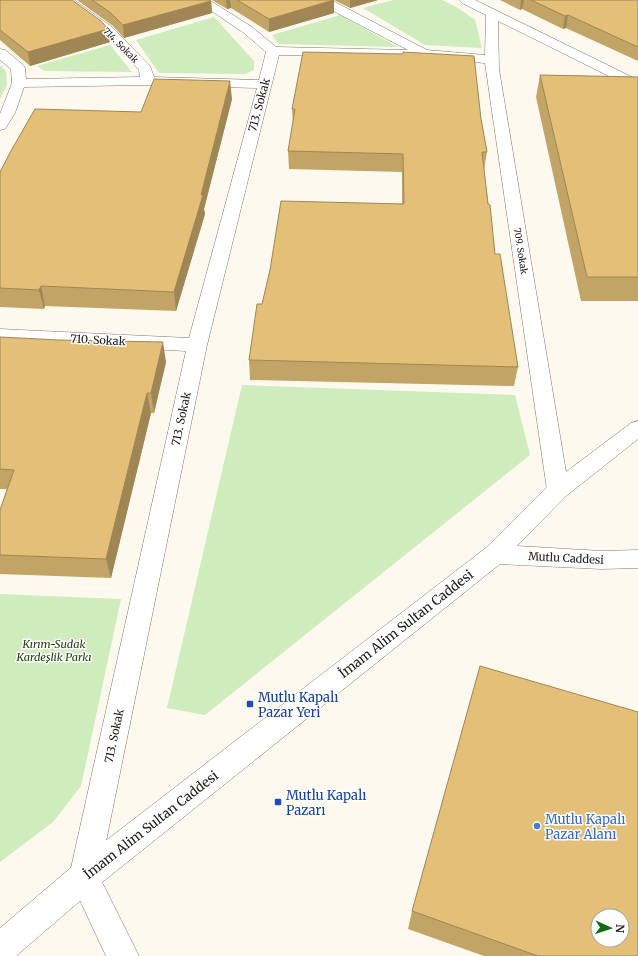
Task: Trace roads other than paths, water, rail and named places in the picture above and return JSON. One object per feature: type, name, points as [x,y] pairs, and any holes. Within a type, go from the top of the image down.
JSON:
[{"type":"street","name":"714. Sokak","points":[[66,0],[108,30],[145,70],[148,81]]},
{"type":"street","points":[[201,0],[248,30],[273,51],[426,54],[490,59]]},
{"type":"street","points":[[322,0],[426,54]]},
{"type":"street","points":[[466,0],[638,85]]},
{"type":"street","name":"709. Sokak","points":[[492,12],[490,59],[558,490]]},
{"type":"street","name":"713. Sokak","points":[[84,877],[197,344],[273,51]]},
{"type":"street","points":[[0,53],[18,68],[19,83],[2,117]]},
{"type":"street","points":[[19,83],[148,81],[264,84]]},
{"type":"street","name":"710. Sokak","points":[[0,335],[197,344]]},
{"type":"street","name":"İmam Alim Sultan Caddesi","points":[[0,949],[84,877],[495,554],[558,490],[638,428]]},
{"type":"street","name":"Mutlu Caddesi","points":[[495,554],[601,560],[638,559]]},
{"type":"street","points":[[84,877],[123,956]]},
{"type":"place","name":"Mutlu Kapalı Pazar Yeri","points":[[250,704]]},
{"type":"place","name":"Mutlu Kapalı Pazarı","points":[[278,802]]},
{"type":"place","name":"Mutlu Kapalı Pazar Alanı","points":[[537,826]]},
{"type":"park label","name":"Kırım-Sudak Kardeşlik Parkı","points":[[54,650]]}]
